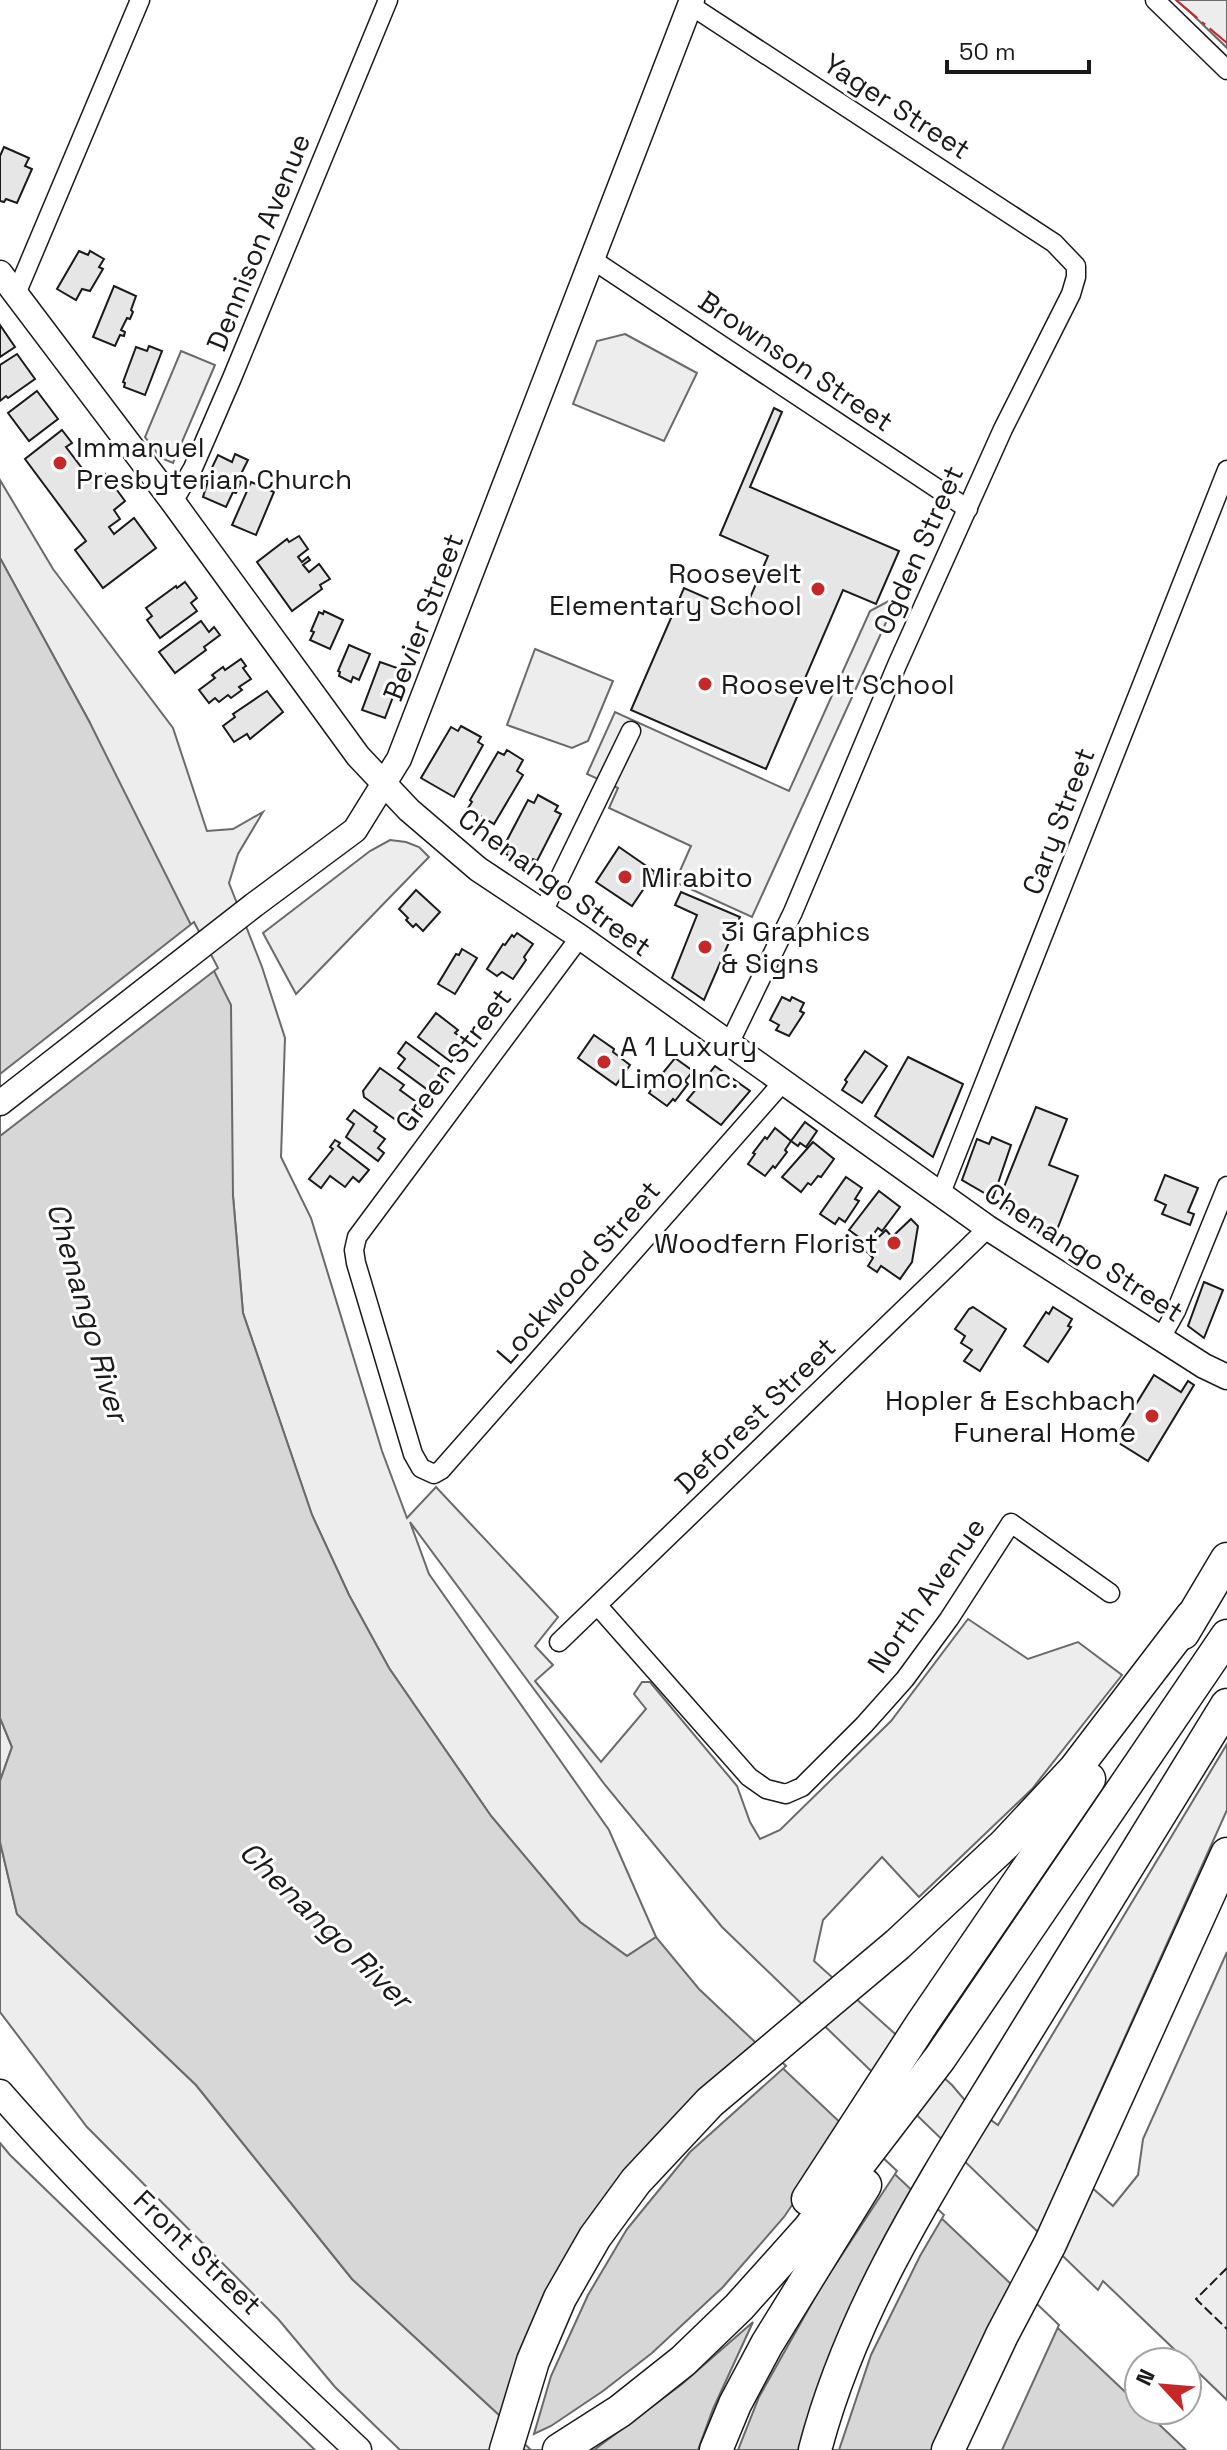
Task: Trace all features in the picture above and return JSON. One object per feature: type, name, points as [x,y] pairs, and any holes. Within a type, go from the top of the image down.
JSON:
[{"type":"highway","points":[[620,2411],[795,2217],[923,2022],[1162,1673],[1227,1559]]},
{"type":"highway","points":[[506,2450],[522,2392],[545,2330],[577,2267],[616,2208],[659,2155],[710,2102],[977,1872],[1054,1793],[1192,1616]]},
{"type":"highway","points":[[559,2450],[620,2411],[683,2361],[765,2280],[818,2217],[945,2051],[1227,1636]]},
{"type":"highway","points":[[815,2450],[843,2366],[874,2292],[911,2222],[1227,1705]]},
{"type":"highway","points":[[948,2450],[1081,2178],[1227,1854]]},
{"type":"highway","points":[[716,2450],[735,2404],[774,2331],[945,2051]]},
{"type":"highway","points":[[970,2450],[1023,2329],[1050,2244]]},
{"type":"main road","name":"Front Street","points":[[0,2093],[78,2179],[158,2260],[358,2450]]},
{"type":"street","points":[[16,294],[140,0]]},
{"type":"street","name":"Dennison Avenue","points":[[173,502],[193,468],[232,378],[388,0]]},
{"type":"street","points":[[1155,0],[1227,70]]},
{"type":"street","name":"Yager Street","points":[[691,3],[1041,235],[1070,258]]},
{"type":"street","name":"Bevier Street","points":[[0,1103],[355,830],[399,759],[691,3]]},
{"type":"street","name":"Ogden Street","points":[[729,1044],[793,912],[897,665],[1003,429],[1071,294],[1076,266],[1070,258]]},
{"type":"street","name":"Brownson Street","points":[[593,260],[968,509]]},
{"type":"street","name":"Chenango Street","points":[[0,273],[173,502],[358,756],[409,810],[478,869],[580,937],[988,1228],[1227,1377]]},
{"type":"street","name":"Cary Street","points":[[941,1193],[1151,659],[1225,482]]},
{"type":"street","points":[[543,912],[631,731]]},
{"type":"street","name":"Green Street","points":[[413,1454],[356,1263],[354,1250],[357,1237],[580,937]]},
{"type":"street","name":"Lockwood Street","points":[[413,1454],[421,1468],[434,1474],[441,1470],[783,1082]]},
{"type":"street","points":[[1161,1338],[1176,1311],[1227,1186]]},
{"type":"street","name":"Deforest Street","points":[[559,1642],[988,1228]]},
{"type":"street","name":"North Avenue","points":[[598,1606],[749,1777],[766,1789],[786,1794],[802,1787],[905,1679],[949,1619],[1011,1523],[1110,1593]]},
{"type":"shaded area","points":[[1176,0],[1227,0],[1227,48],[1192,14]]},
{"type":"shaded area","points":[[625,334],[697,373],[664,441],[573,404],[597,341]]},
{"type":"shaded area","points":[[181,351],[215,365],[173,463],[161,458],[145,437]]},
{"type":"shaded area","points":[[0,480],[53,569],[173,728],[207,831],[233,829],[263,812],[238,854],[229,883],[262,967],[285,1038],[281,1157],[311,1218],[382,1451],[407,1518],[436,1487],[558,1617],[535,1646],[553,1665],[535,1681],[601,1762],[646,1709],[634,1694],[642,1682],[650,1682],[737,1786],[750,1822],[760,1839],[780,1830],[891,1721],[968,1619],[1028,1659],[1078,1642],[1122,1675],[1032,1789],[919,1897],[882,1857],[823,1920],[814,1961],[952,2085],[968,2104],[998,2125],[1227,1744],[1227,1810],[1067,2166],[1113,2206],[1138,2175],[1143,2139],[1227,1952],[1227,2400],[1203,2377],[1203,2346],[1171,2346],[1103,2281],[1098,2290],[722,1927],[605,1785],[410,1522],[429,1574],[609,1830],[656,1937],[627,1956],[580,1922],[491,1816],[389,1668],[349,1595],[312,1515],[243,1313],[233,1196],[90,723],[0,558]]},
{"type":"shaded area","points":[[898,596],[752,917],[675,882],[691,846],[609,808],[618,788],[587,774],[615,712],[789,791],[870,611]]},
{"type":"shaded area","points":[[535,649],[613,681],[588,741],[572,748],[507,725]]},
{"type":"shaded area","points":[[390,840],[419,847],[429,857],[296,994],[263,933],[370,851]]},
{"type":"shaded area","points":[[0,1718],[12,1747],[0,1781]]},
{"type":"shaded area","points":[[0,1842],[17,1914],[196,2085],[352,2279],[537,2450],[400,2450],[335,2387],[279,2320],[87,2127],[0,2012]]},
{"type":"shaded area","points":[[0,2143],[10,2155],[315,2450],[0,2450]]},
{"type":"water","name":"Chenango River","points":[[0,558],[90,723],[231,1005],[233,1196],[243,1313],[312,1515],[349,1595],[389,1668],[491,1816],[580,1922],[627,1956],[656,1937],[699,1989],[1123,2390],[1123,2426],[1161,2426],[1186,2450],[537,2450],[352,2279],[196,2085],[17,1914],[0,1842],[0,1781],[12,1747],[0,1718]]},
{"type":"pier","points":[[194,922],[218,968],[0,1136],[0,1074]]},
{"type":"pier","points":[[759,2040],[786,2066],[690,2152],[627,2229],[588,2295],[551,2376],[534,2434],[603,2391],[652,2353],[723,2287],[784,2217],[847,2124],[897,2171],[822,2285],[759,2397],[738,2450],[698,2450],[713,2409],[753,2322],[682,2384],[594,2450],[531,2450],[500,2421],[534,2324]]},
{"type":"pier","points":[[917,2190],[944,2215],[871,2355],[839,2450],[802,2450]]},
{"type":"pier","points":[[1013,2281],[1059,2325],[1002,2450],[932,2450],[947,2423]]},
{"type":"building","points":[[4,147],[29,158],[25,166],[32,169],[17,203],[6,199],[0,201],[0,156]]},
{"type":"building","points":[[79,251],[88,255],[90,251],[104,259],[99,267],[103,269],[90,291],[82,289],[76,300],[57,289]]},
{"type":"building","points":[[114,286],[136,296],[130,319],[127,318],[121,330],[125,332],[124,336],[120,335],[115,346],[93,337]]},
{"type":"building","points":[[0,325],[15,347],[0,357]]},
{"type":"building","points":[[149,346],[162,351],[145,395],[124,387],[123,382],[136,347],[147,351]]},
{"type":"building","points":[[17,354],[35,379],[0,401],[0,365]]},
{"type":"building","points":[[37,391],[58,419],[29,441],[8,413]]},
{"type":"building","name":"Roosevelt Elementary School","points":[[774,408],[782,412],[750,487],[899,551],[876,604],[843,590],[766,769],[631,710],[684,588],[743,614],[768,556],[720,535]]},
{"type":"building","name":"Immanuel Presbyterian Church","points":[[62,430],[72,443],[66,447],[94,484],[105,474],[125,501],[114,510],[120,519],[109,527],[114,534],[134,518],[156,548],[103,588],[75,550],[86,541],[25,459]]},
{"type":"building","points":[[235,454],[248,460],[238,480],[241,482],[236,493],[233,492],[226,507],[203,497],[206,480],[218,455],[232,462]]},
{"type":"building","points":[[251,482],[274,492],[256,535],[232,525]]},
{"type":"building","points":[[299,536],[308,549],[298,557],[302,562],[308,557],[310,560],[303,565],[309,572],[319,564],[330,579],[320,585],[322,589],[292,611],[257,562],[287,539],[289,542]]},
{"type":"building","points":[[185,582],[197,598],[191,603],[197,611],[160,638],[147,620],[152,616],[146,608]]},
{"type":"building","points":[[324,611],[343,620],[330,649],[310,640],[319,612],[323,614]]},
{"type":"building","points":[[201,621],[209,632],[214,627],[220,635],[204,647],[206,650],[175,673],[159,652]]},
{"type":"building","points":[[349,645],[370,654],[359,680],[353,677],[351,682],[339,676],[338,671]]},
{"type":"building","points":[[241,659],[251,679],[239,687],[242,690],[231,698],[228,695],[219,702],[215,698],[209,703],[199,690],[215,678],[212,675]]},
{"type":"building","points":[[380,662],[403,670],[385,718],[362,710]]},
{"type":"building","points":[[267,691],[283,712],[250,739],[247,734],[234,742],[223,726],[235,717],[233,714]]},
{"type":"building","points":[[461,726],[481,737],[478,742],[483,745],[454,797],[421,778],[451,727],[458,731]]},
{"type":"building","points":[[507,750],[523,760],[517,771],[523,775],[494,824],[468,808],[498,752],[504,755]]},
{"type":"building","points":[[538,795],[558,806],[555,811],[561,814],[537,861],[533,859],[529,866],[506,854],[510,847],[505,844],[528,800],[534,803]]},
{"type":"building","name":"Mirabito","points":[[619,847],[655,872],[632,906],[596,882]]},
{"type":"building","points":[[416,890],[440,912],[423,931],[416,924],[413,927],[399,909]]},
{"type":"building","name":"3i Graphics & Signs","points":[[681,892],[740,917],[704,1000],[672,978],[697,915],[675,905]]},
{"type":"building","points":[[517,933],[533,944],[524,957],[526,960],[513,979],[502,972],[497,976],[487,969],[503,944]]},
{"type":"building","points":[[462,949],[477,958],[455,994],[438,984]]},
{"type":"building","points":[[782,997],[790,1001],[792,997],[804,1003],[800,1011],[804,1013],[789,1036],[776,1030],[779,1025],[770,1020]]},
{"type":"building","points":[[436,1013],[458,1030],[455,1033],[463,1039],[456,1049],[460,1052],[451,1062],[418,1037]]},
{"type":"building","name":"A 1 Luxury Limo Inc.","points":[[594,1035],[630,1065],[616,1085],[578,1058]]},
{"type":"building","points":[[406,1042],[447,1072],[432,1093],[398,1068],[405,1059],[398,1053]]},
{"type":"building","points":[[865,1051],[887,1066],[862,1103],[842,1090],[847,1082],[845,1080]]},
{"type":"building","points":[[908,1057],[963,1084],[933,1157],[875,1116]]},
{"type":"building","points":[[675,1058],[693,1071],[685,1081],[688,1084],[667,1106],[649,1093]]},
{"type":"building","points":[[715,1066],[750,1091],[721,1125],[687,1100]]},
{"type":"building","points":[[380,1068],[404,1085],[400,1090],[422,1106],[407,1128],[364,1097],[363,1091]]},
{"type":"building","points":[[1036,1107],[1067,1119],[1049,1165],[1078,1176],[1053,1240],[998,1202]]},
{"type":"building","points":[[354,1110],[377,1127],[374,1131],[385,1139],[378,1148],[384,1153],[378,1161],[346,1137],[354,1124],[347,1119]]},
{"type":"building","points":[[805,1122],[817,1131],[806,1147],[791,1141]]},
{"type":"building","points":[[775,1128],[791,1141],[785,1150],[787,1152],[765,1176],[748,1164],[765,1137],[767,1139]]},
{"type":"building","points":[[992,1137],[1011,1145],[993,1198],[962,1180],[977,1139],[989,1144]]},
{"type":"building","points":[[335,1140],[340,1143],[338,1146],[369,1170],[359,1182],[353,1177],[345,1187],[330,1176],[321,1188],[309,1179],[333,1149],[330,1147]]},
{"type":"building","points":[[813,1142],[834,1159],[821,1177],[818,1176],[811,1185],[808,1183],[801,1192],[782,1177]]},
{"type":"building","points":[[1165,1175],[1198,1188],[1188,1212],[1194,1214],[1190,1225],[1162,1214],[1166,1205],[1155,1200]]},
{"type":"building","points":[[846,1177],[862,1188],[855,1199],[859,1201],[845,1222],[839,1218],[835,1224],[820,1214]]},
{"type":"building","points":[[879,1191],[900,1207],[882,1231],[878,1228],[867,1243],[849,1230]]},
{"type":"building","name":"Woodfern Florist","points":[[911,1219],[918,1226],[912,1262],[900,1279],[881,1266],[877,1272],[868,1266],[873,1258],[865,1250],[886,1230],[892,1237]]},
{"type":"building","points":[[1204,1282],[1223,1290],[1204,1338],[1188,1326]]},
{"type":"building","points":[[973,1307],[1006,1329],[980,1371],[964,1361],[972,1350],[961,1343],[965,1336],[955,1329]]},
{"type":"building","points":[[1053,1307],[1072,1319],[1068,1326],[1071,1327],[1048,1362],[1024,1346],[1046,1312],[1049,1314]]},
{"type":"building","name":"Hopler & Eschbach Funeral Home","points":[[1154,1375],[1181,1392],[1188,1381],[1194,1385],[1148,1461],[1114,1440]]},
{"type":"fence","points":[[1227,2268],[1196,2299],[1227,2329]]},
{"type":"power","points":[[1176,0],[1227,43]]},
{"type":"place","name":"Immanuel Presbyterian Church","points":[[60,463]]},
{"type":"place","name":"Roosevelt Elementary School","points":[[818,589]]},
{"type":"place","name":"Roosevelt School","points":[[705,684]]},
{"type":"place","name":"Mirabito","points":[[625,877]]},
{"type":"place","name":"3i Graphics & Signs","points":[[705,947]]},
{"type":"place","name":"A 1 Luxury Limo Inc.","points":[[604,1062]]},
{"type":"place","name":"Woodfern Florist","points":[[894,1243]]},
{"type":"place","name":"Hopler & Eschbach Funeral Home","points":[[1152,1416]]}]
